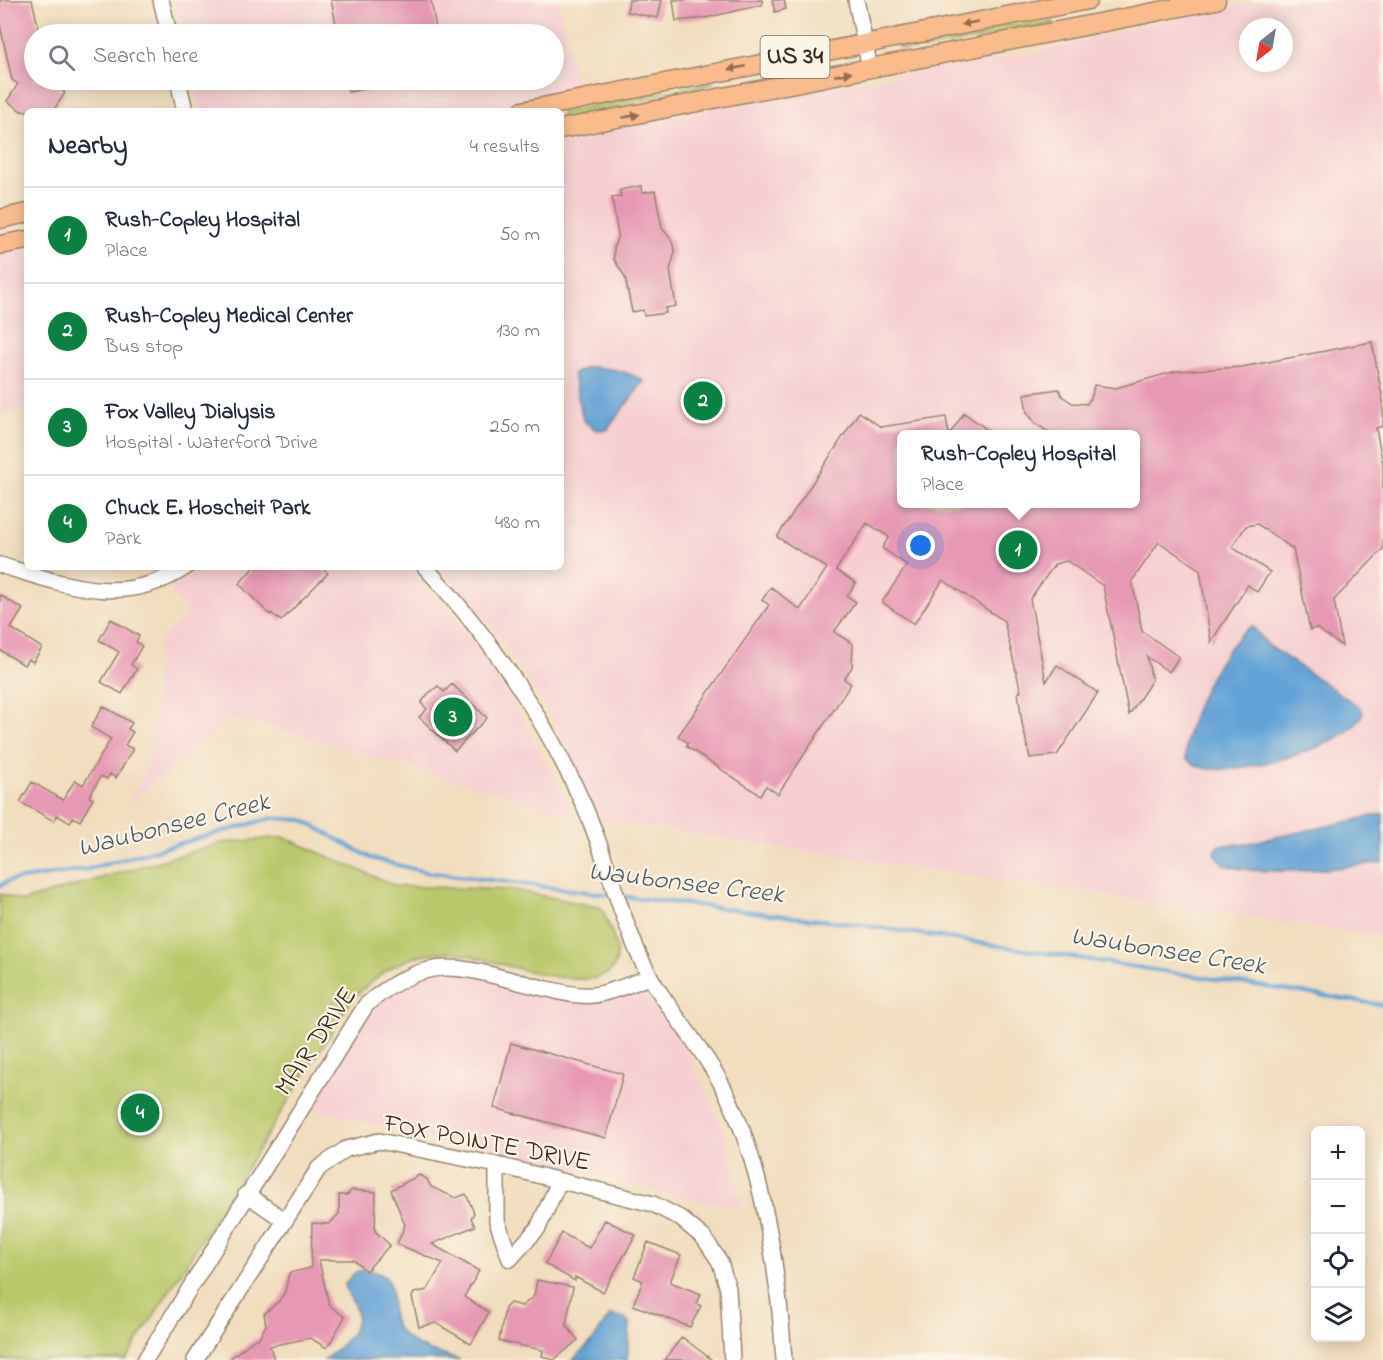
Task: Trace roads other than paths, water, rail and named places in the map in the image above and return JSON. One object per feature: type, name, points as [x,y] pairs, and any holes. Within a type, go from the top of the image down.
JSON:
[{"type":"main road","name":"US 34","points":[[537,108],[1088,0]]},
{"type":"main road","name":"US 34","points":[[564,128],[1216,0]]},
{"type":"main road","points":[[0,219],[24,214]]},
{"type":"main road","points":[[0,245],[24,241]]},
{"type":"street","points":[[161,0],[167,24]]},
{"type":"street","points":[[856,0],[870,69]]},
{"type":"street","points":[[180,90],[184,108]]},
{"type":"street","points":[[0,565],[76,588],[110,590],[156,583],[180,570]]},
{"type":"street","points":[[428,570],[480,632],[519,688],[561,759],[585,808],[634,942],[650,977],[721,1082],[745,1140],[773,1263],[784,1360]]},
{"type":"street","name":"MAIR DRIVE","points":[[145,1360],[246,1194],[366,1005],[396,980],[435,967],[457,968],[566,993],[593,995],[650,977]]},
{"type":"street","name":"FOX POINTE DRIVE","points":[[195,1360],[319,1168],[346,1149],[379,1141],[497,1165],[653,1204],[680,1218],[704,1238],[720,1262],[728,1288],[732,1360]]},
{"type":"street","points":[[497,1165],[497,1221],[510,1259],[538,1228],[559,1182]]},
{"type":"street","points":[[246,1194],[284,1220]]},
{"type":"water","points":[[587,367],[617,370],[644,381],[607,430],[596,430],[583,420],[573,374]]},
{"type":"water","points":[[1252,626],[1268,645],[1361,708],[1363,713],[1354,726],[1339,737],[1295,755],[1271,762],[1228,769],[1208,769],[1198,766],[1186,759],[1186,744],[1197,706],[1228,649],[1240,635]]},
{"type":"water","points":[[1383,814],[1383,862],[1302,870],[1258,870],[1223,864],[1215,854],[1220,845],[1244,844]]},
{"type":"water","points":[[364,1270],[378,1273],[386,1278],[392,1294],[395,1324],[407,1339],[436,1353],[460,1360],[324,1360],[343,1343],[354,1329],[357,1313],[345,1283],[356,1272]]},
{"type":"water","points":[[610,1315],[625,1318],[630,1325],[627,1360],[573,1360],[594,1339]]},
{"type":"waterway","name":"Waubonsee Creek","points":[[0,886],[8,881],[88,869],[272,818],[303,820],[371,858],[425,872],[612,895]]},
{"type":"waterway","name":"Waubonsee Creek","points":[[620,896],[862,925],[1383,1005]]},
{"type":"place","name":"Rush-Copley Medical Center","points":[[703,401]]},
{"type":"place","name":"Rush-Copley Hospital","points":[[1018,550]]},
{"type":"place","name":"Fox Valley Dialysis","points":[[453,717]]},
{"type":"place","name":"Chuck E. Hoscheit Park","points":[[140,1113]]}]
